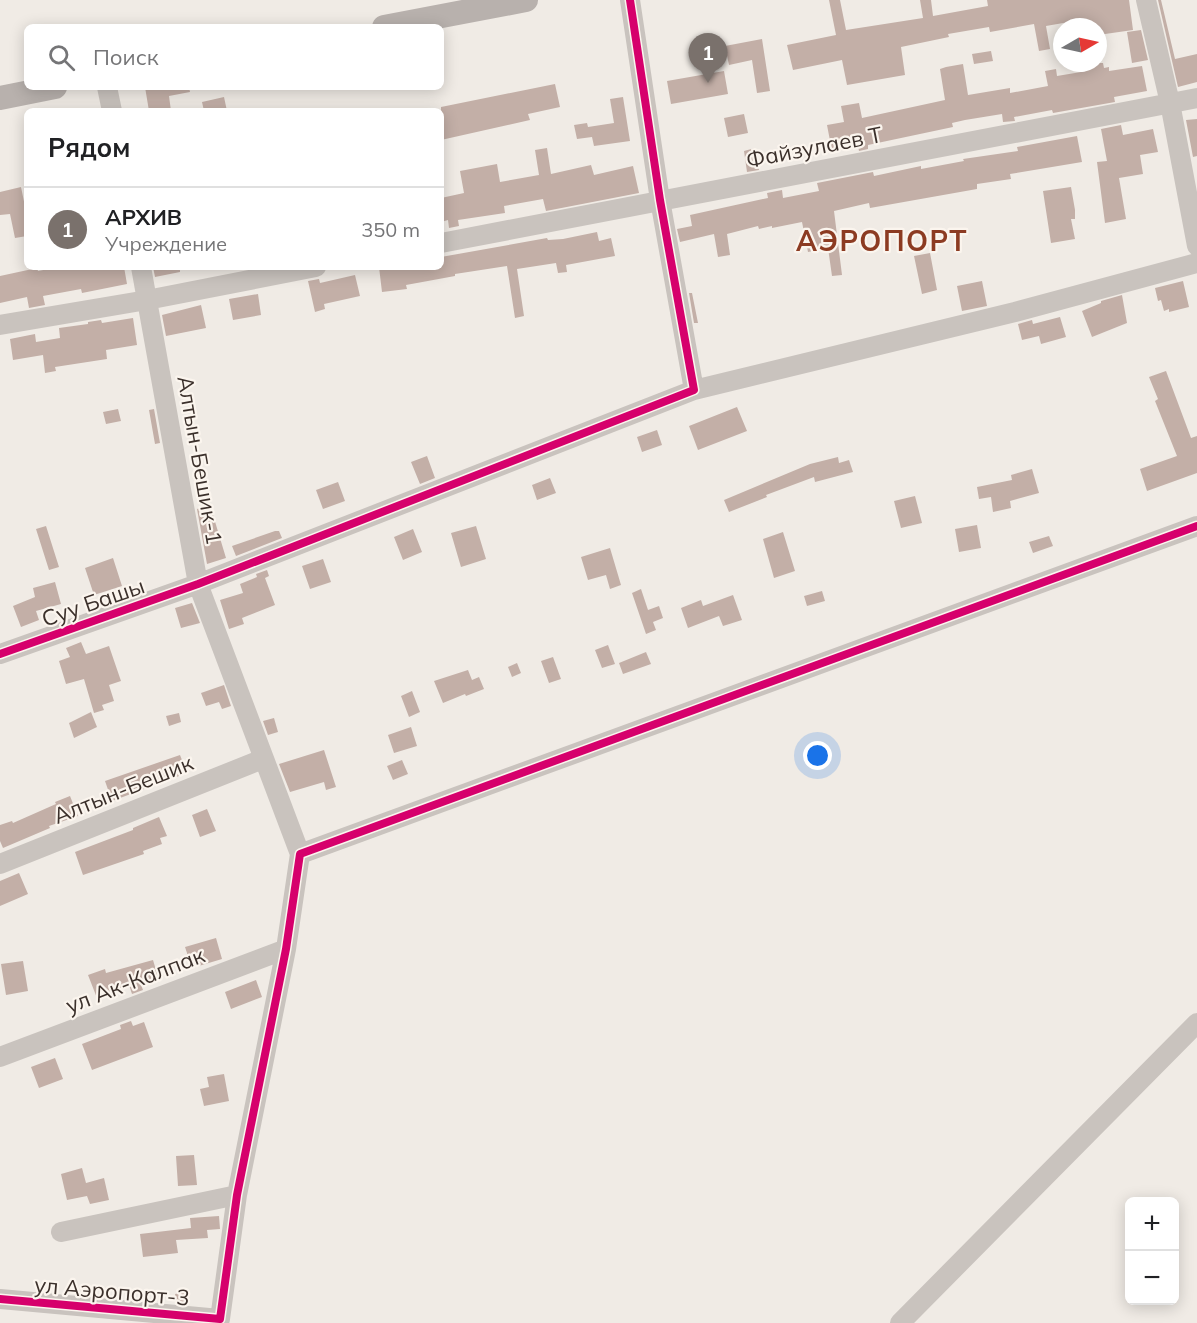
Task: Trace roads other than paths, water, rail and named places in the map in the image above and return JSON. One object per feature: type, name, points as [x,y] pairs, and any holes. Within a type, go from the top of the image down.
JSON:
[{"type":"main road","points":[[394,24],[448,8],[526,0]]},
{"type":"main road","points":[[0,98],[41,90]]},
{"type":"street","points":[[630,0],[660,200],[694,390]]},
{"type":"street","points":[[1146,0],[1170,104],[1197,246]]},
{"type":"street","points":[[108,90],[111,108]]},
{"type":"street","name":"Файзулаев Т","points":[[444,242],[1197,98]]},
{"type":"street","name":"Суу Башы","points":[[0,654],[198,584],[694,390],[1015,312],[1197,264]]},
{"type":"street","name":"Алтын-Бешик-1","points":[[142,270],[198,584],[300,854]]},
{"type":"street","points":[[0,325],[147,300],[301,270]]},
{"type":"street","points":[[60,1232],[237,1195],[286,949],[300,854],[1197,526]]},
{"type":"street","name":"Алтын-Бешик","points":[[0,864],[263,759]]},
{"type":"street","name":"ул Ак-Калпак","points":[[0,1057],[286,949]]},
{"type":"street","points":[[900,1323],[1197,1023]]},
{"type":"street","name":"ул Аэропорт-3","points":[[0,1299],[220,1318],[237,1195]]},
{"type":"place","name":"АРХИВ","points":[[708,83]]},
{"type":"district","name":"АЭРОПОРТ","points":[[882,241]]}]
